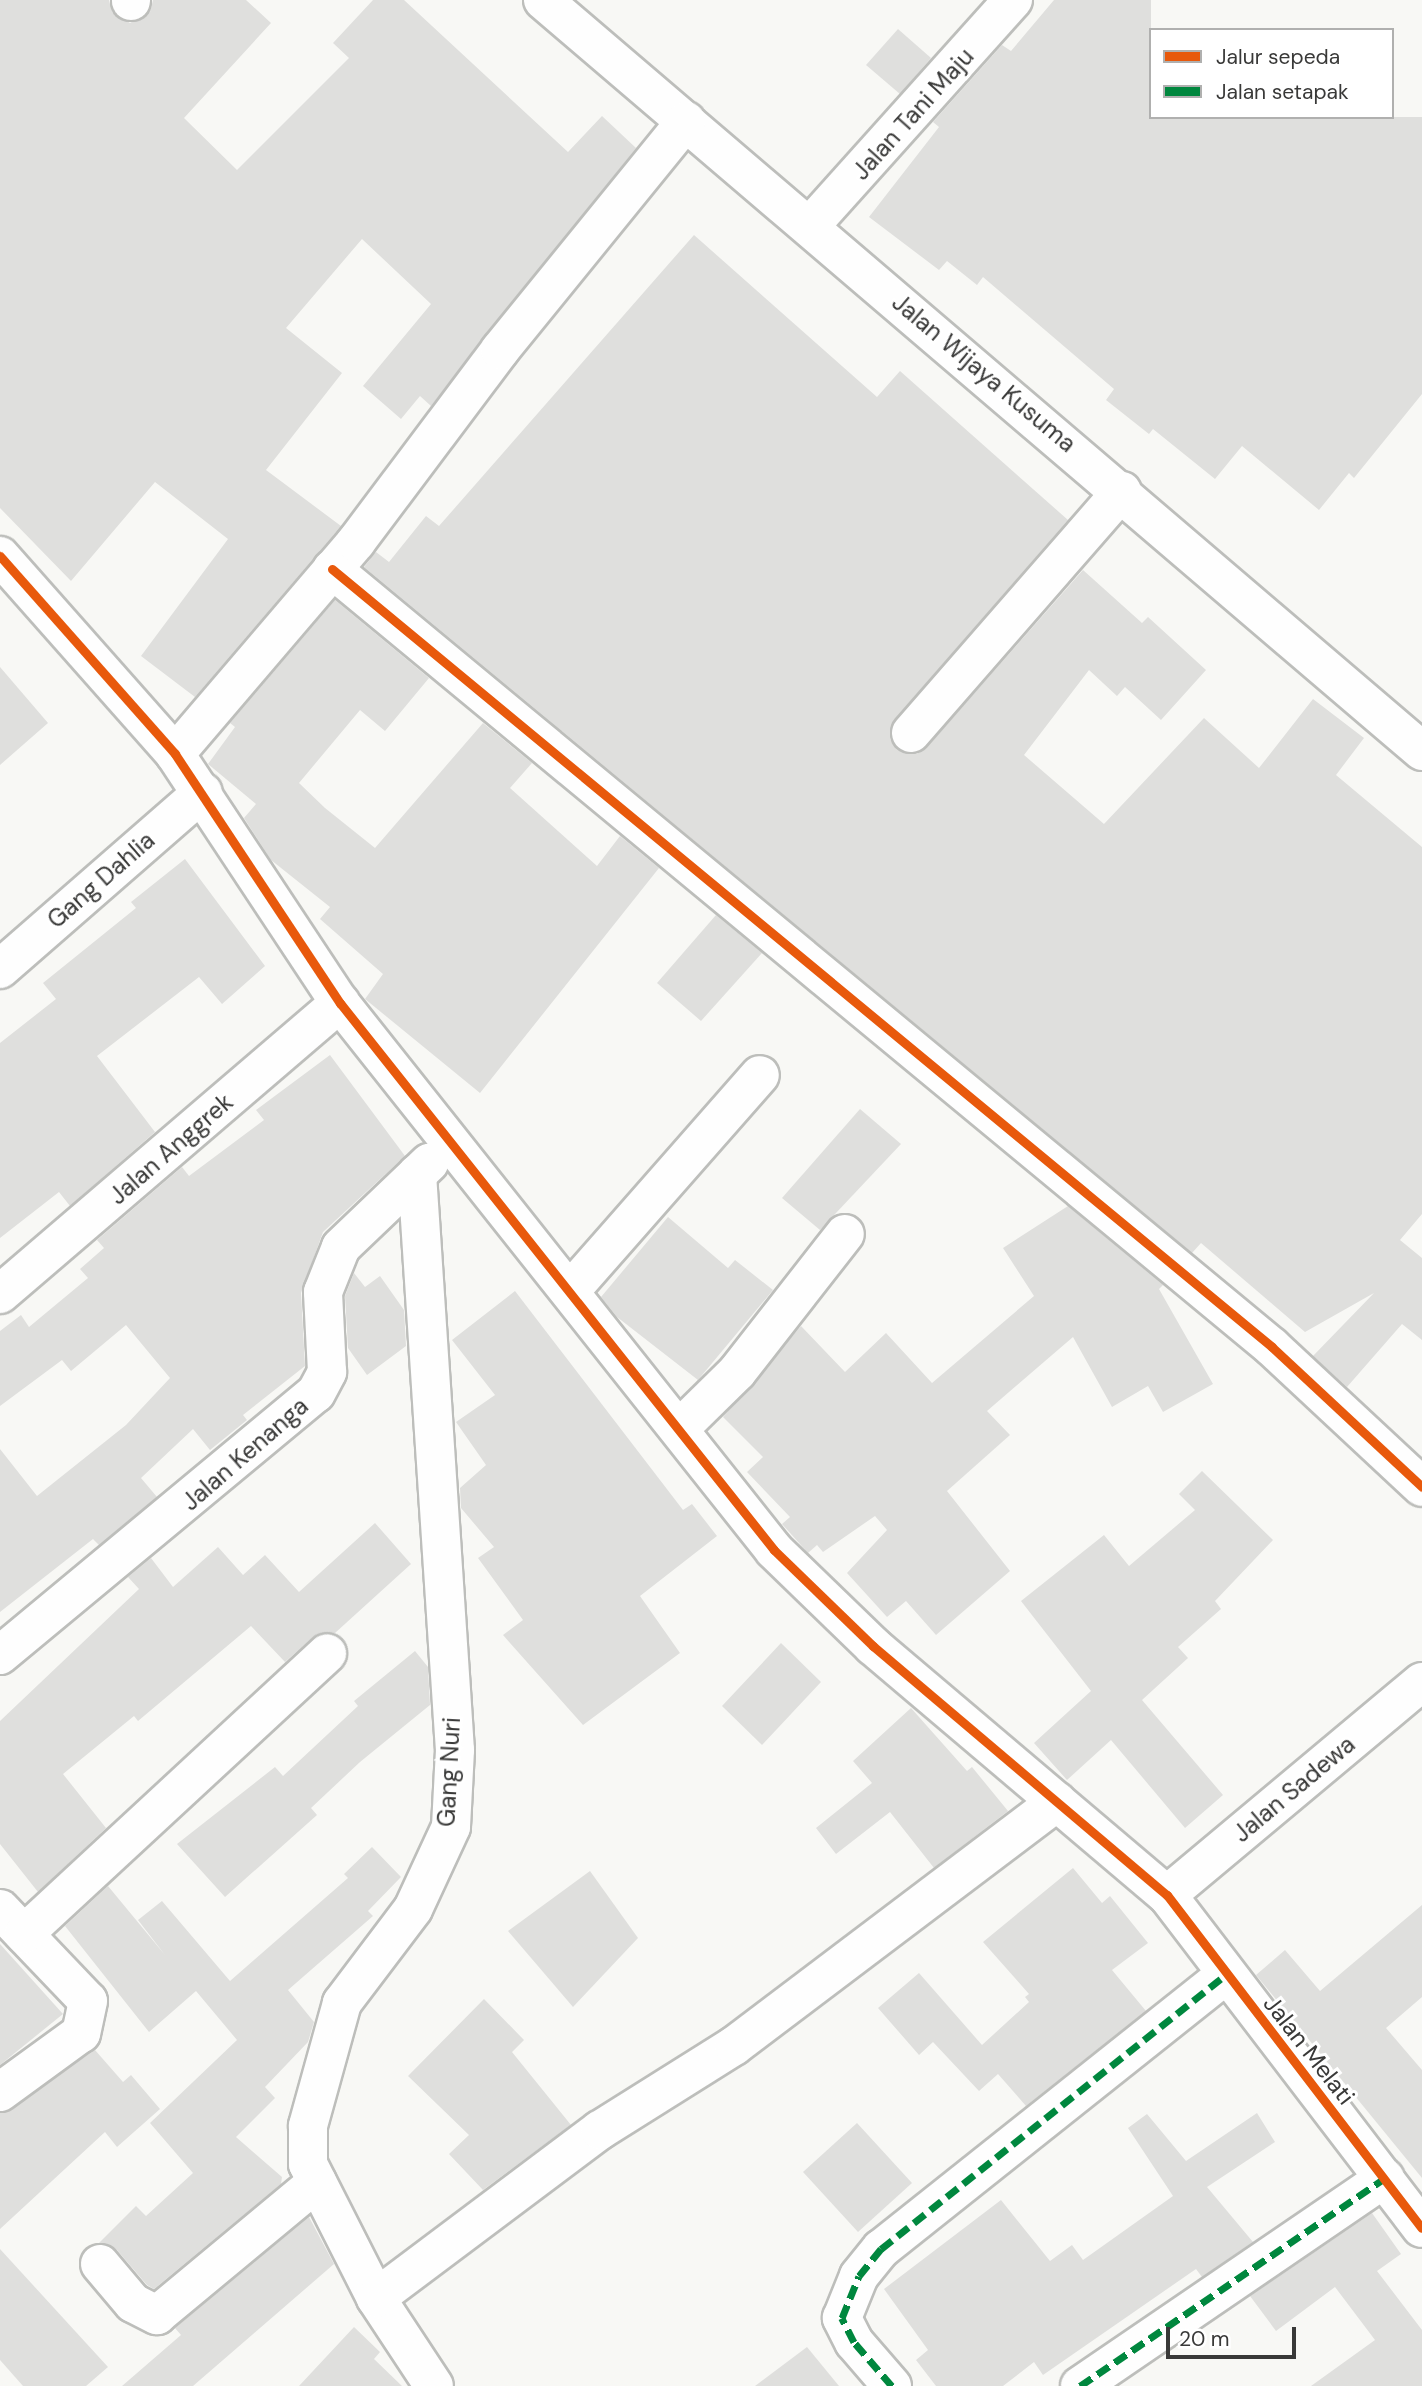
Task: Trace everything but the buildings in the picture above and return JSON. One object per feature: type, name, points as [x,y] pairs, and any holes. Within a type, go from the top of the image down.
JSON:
[{"type":"street","name":"Jalan Wijaya Kusuma","points":[[543,0],[1122,491],[1422,751]]},
{"type":"street","name":"Jalan Tani Maju","points":[[810,226],[1013,0]]},
{"type":"street","points":[[175,754],[332,569],[686,121]]},
{"type":"street","points":[[911,733],[1122,491]]},
{"type":"street","name":"Jalan Melati","points":[[0,556],[175,754],[203,792],[340,1003],[454,1141],[784,1560],[873,1646],[1167,1895],[1422,2228]]},
{"type":"street","points":[[332,569],[1272,1346],[1422,1487]]},
{"type":"street","name":"Gang Dahlia","points":[[0,969],[203,792]]},
{"type":"street","name":"Jalan Anggrek","points":[[0,1294],[340,1003]]},
{"type":"street","points":[[571,1290],[760,1075]]},
{"type":"street","name":"Jalan Kenanga","points":[[0,1655],[316,1393],[327,1371],[323,1292],[341,1247],[454,1141]]},
{"type":"street","name":"Gang Nuri","points":[[417,1174],[455,1750],[451,1828],[413,1909],[342,2003],[308,2126],[308,2164],[376,2298],[434,2386]]},
{"type":"street","points":[[679,1429],[745,1363],[845,1234]]},
{"type":"street","points":[[0,2092],[81,2033],[87,2021],[88,2001],[12,1922],[327,1653]]},
{"type":"street","name":"Jalan Sadewa","points":[[1167,1895],[1422,1682]]},
{"type":"street","points":[[376,2298],[600,2130],[734,2046],[1057,1802]]},
{"type":"street","points":[[892,2386],[854,2342],[842,2318],[859,2276],[881,2249],[1226,1975]]},
{"type":"street","points":[[1080,2386],[1385,2178]]},
{"type":"street","points":[[100,2264],[132,2303],[157,2315],[317,2182]]},
{"type":"marked path","points":[[892,2386],[854,2342],[842,2318],[859,2276],[881,2249],[1226,1975]]},
{"type":"marked path","points":[[1080,2386],[1385,2178]]},
{"type":"cycle path","points":[[0,556],[175,754],[340,1003],[774,1550],[873,1646],[1167,1895],[1422,2228]]},
{"type":"cycle path","points":[[332,569],[1272,1347],[1422,1487]]}]
